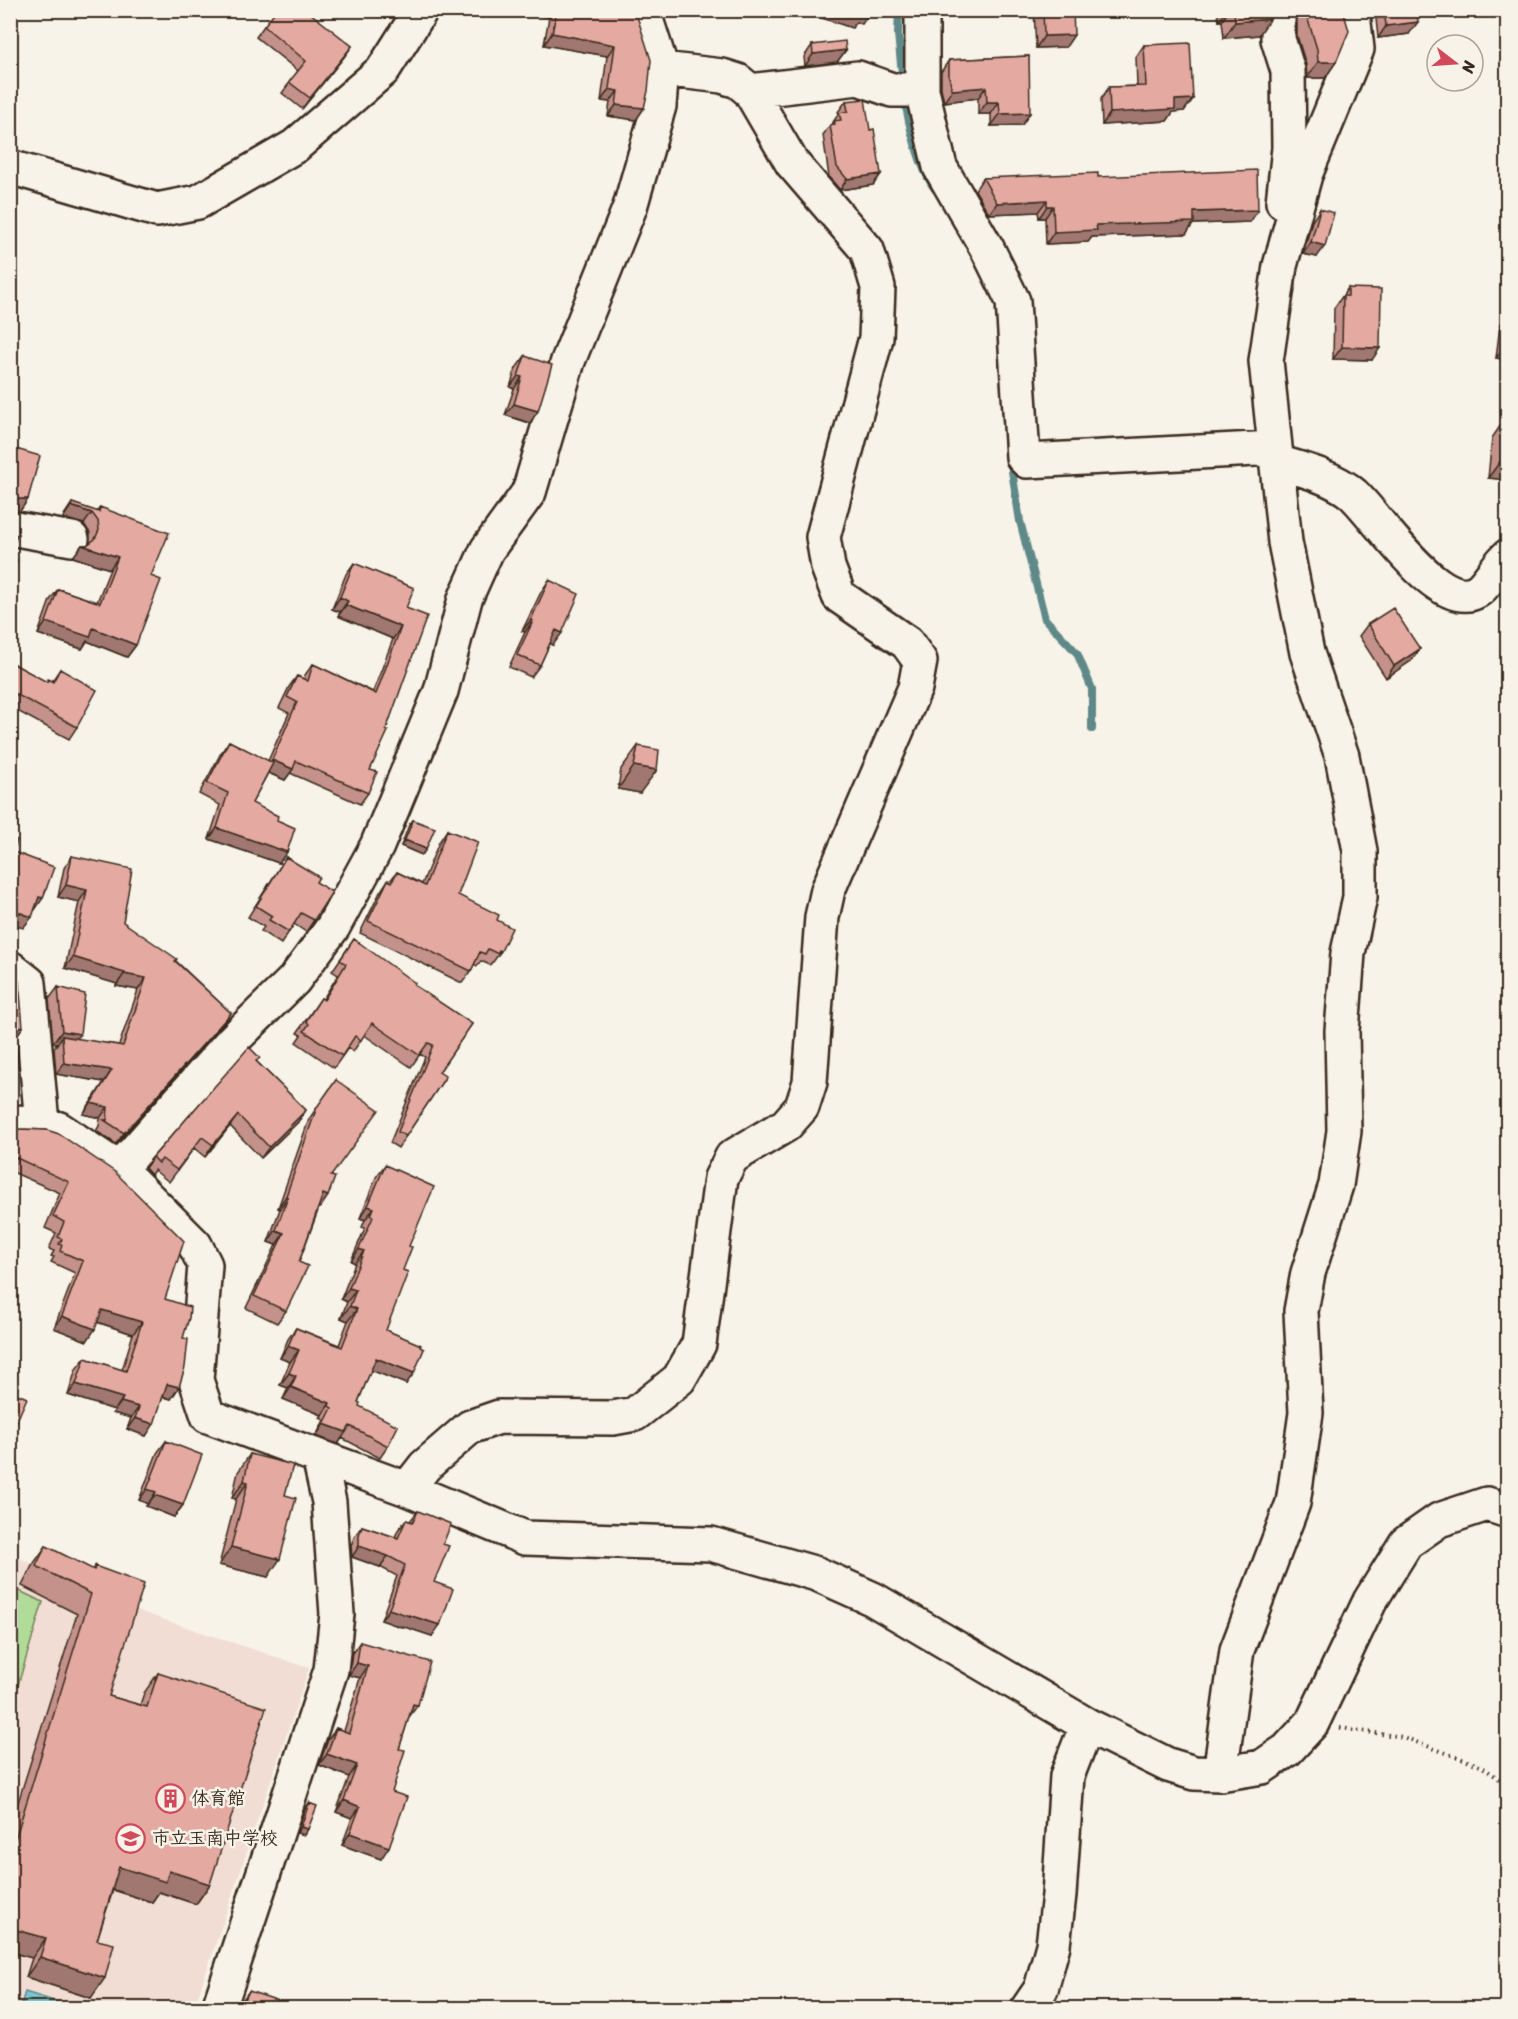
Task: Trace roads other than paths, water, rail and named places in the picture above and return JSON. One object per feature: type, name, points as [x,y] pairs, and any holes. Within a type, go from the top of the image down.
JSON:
[{"type":"street","points":[[10,167],[157,210],[198,201],[295,146],[383,70],[421,10]]},
{"type":"street","points":[[119,1170],[233,1040],[294,980],[333,927],[377,846],[441,691],[465,599],[487,550],[529,492],[568,361],[630,207],[659,106],[662,69],[643,10]]},
{"type":"street","points":[[922,10],[910,90],[940,167],[988,250],[1013,301],[1023,457],[1027,461],[1276,455],[1352,494],[1425,574],[1440,587],[1458,595],[1477,591],[1508,556]]},
{"type":"street","points":[[1278,10],[1278,39],[1288,71],[1288,148],[1276,260],[1280,266]]},
{"type":"street","points":[[1220,1774],[1237,1650],[1293,1503],[1306,1413],[1301,1311],[1308,1273],[1336,1185],[1344,1131],[1342,1031],[1347,964],[1360,897],[1360,851],[1342,756],[1307,653],[1285,543],[1266,361],[1280,266],[1305,175],[1357,49],[1354,22],[1350,10]]},
{"type":"street","points":[[407,1489],[425,1466],[470,1426],[499,1417],[613,1418],[635,1414],[679,1379],[699,1344],[721,1178],[732,1157],[786,1125],[802,1107],[810,1082],[822,917],[828,890],[915,688],[920,661],[907,643],[839,596],[828,567],[824,537],[876,338],[878,287],[867,250],[792,163],[750,91],[738,81],[722,76],[662,69]]},
{"type":"street","points":[[750,91],[858,78],[910,90]]},
{"type":"street","points":[[10,528],[72,538]]},
{"type":"street","points":[[10,968],[29,983],[26,1123],[59,1129],[119,1170],[195,1245],[205,1265],[196,1380],[208,1416],[407,1489],[525,1538],[711,1544],[817,1574],[873,1599],[1087,1725],[1168,1765],[1194,1773],[1220,1774],[1262,1767],[1287,1750],[1312,1723],[1370,1601],[1406,1543],[1439,1520],[1487,1504],[1508,1511]]},
{"type":"street","points":[[219,2008],[331,1670],[337,1614],[330,1502],[319,1457]]},
{"type":"street","points":[[1042,2002],[1053,1945],[1059,1895],[1067,1776],[1087,1725]]},
{"type":"water","points":[[25,1992],[64,2004],[63,2008],[20,2008]]},
{"type":"waterway","points":[[899,10],[898,34],[903,84]]},
{"type":"waterway","points":[[905,99],[916,146],[924,170],[935,189]]},
{"type":"waterway","points":[[1013,459],[1012,471],[1020,521],[1045,619],[1077,653],[1092,689],[1092,729]]},
{"type":"place","name":"体育館","points":[[170,1798]]},
{"type":"place","name":"市立玉南中学校","points":[[131,1838]]}]
